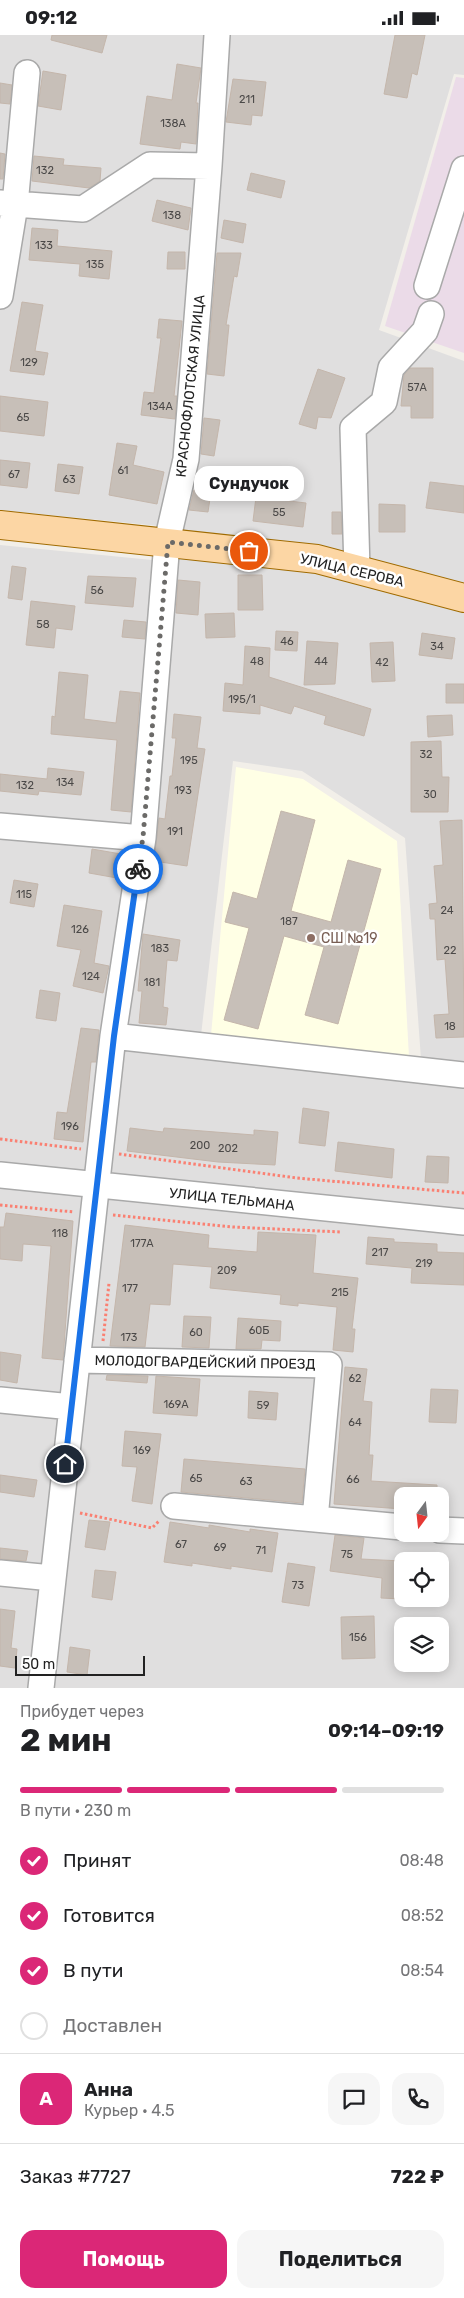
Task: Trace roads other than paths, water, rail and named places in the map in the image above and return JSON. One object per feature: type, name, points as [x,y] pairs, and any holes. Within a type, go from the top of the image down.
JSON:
[{"type":"main road","name":"УЛИЦА СЕРОВА","points":[[0,525],[317,559],[464,598]]},
{"type":"street","name":"КРАСНОФЛОТСКАЯ УЛИЦА","points":[[41,1688],[100,1151],[114,1036],[143,837],[168,542],[186,459],[209,166],[217,35]]},
{"type":"street","points":[[0,296],[8,204],[27,73]]},
{"type":"street","points":[[8,204],[83,209],[150,165],[209,166]]},
{"type":"street","points":[[427,286],[464,171]]},
{"type":"street","points":[[357,570],[353,428],[384,403],[391,368],[426,331],[431,314]]},
{"type":"street","points":[[0,826],[143,837]]},
{"type":"street","points":[[114,1036],[464,1075]]},
{"type":"street","name":"УЛИЦА ТЕЛЬМАНА","points":[[0,1175],[464,1222]]},
{"type":"street","name":"МОЛОДОГВАРДЕЙСКИЙ ПРОЕЗД","points":[[77,1360],[330,1365],[316,1519]]},
{"type":"street","points":[[0,1400],[72,1407]]},
{"type":"street","points":[[174,1506],[394,1526]]},
{"type":"street","points":[[449,1530],[464,1531]]},
{"type":"street","points":[[0,1573],[52,1578]]},
{"type":"place","name":"Сундучок","points":[[249,551]]},
{"type":"place","name":"СШ №19","points":[[311,938]]}]
